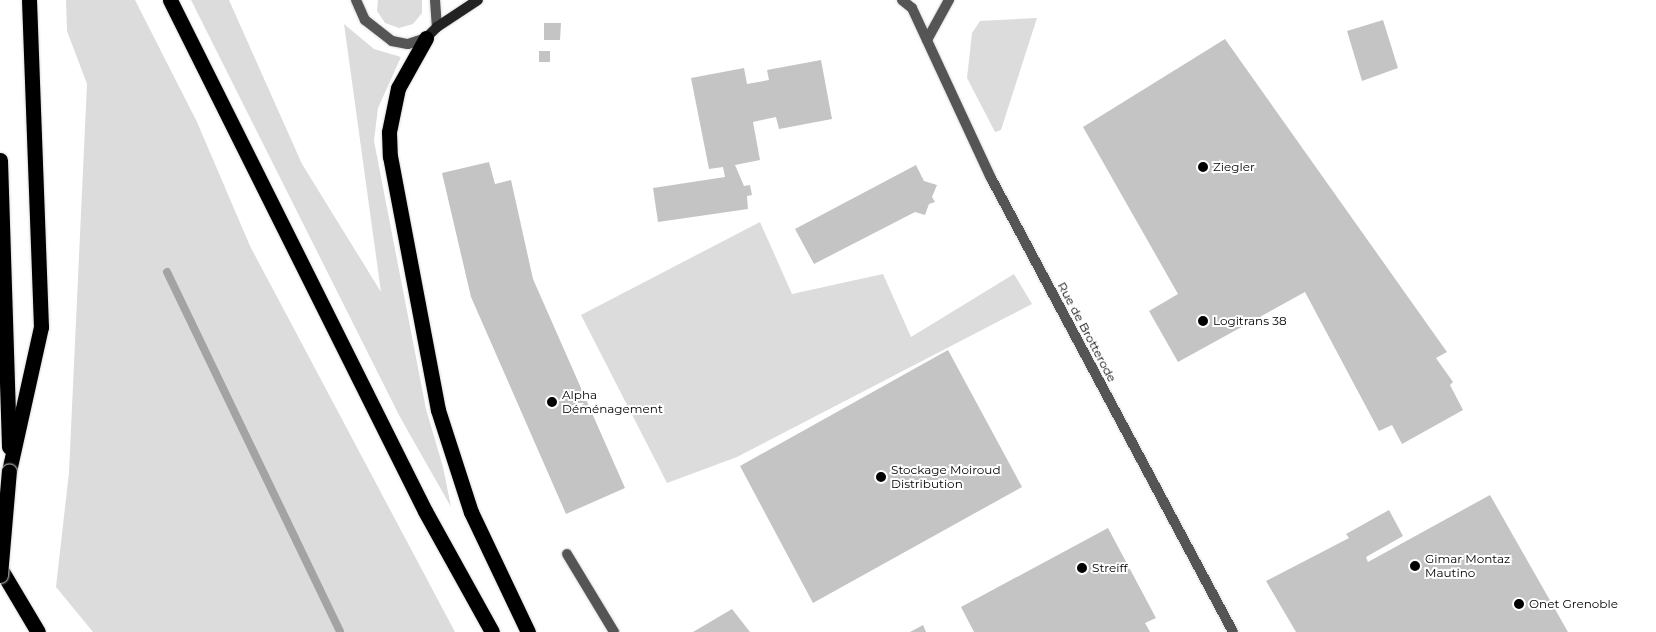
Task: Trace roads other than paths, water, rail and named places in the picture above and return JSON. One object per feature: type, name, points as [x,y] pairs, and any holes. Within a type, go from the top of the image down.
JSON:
[{"type":"highway","points":[[9,471],[41,327],[28,0]]},
{"type":"highway","points":[[170,0],[425,511],[492,632]]},
{"type":"highway","points":[[431,33],[405,72],[394,101],[389,132],[390,156],[438,410],[471,512],[528,632]]},
{"type":"highway","points":[[0,160],[9,471],[0,575]]},
{"type":"highway","points":[[0,568],[38,632]]},
{"type":"street","points":[[356,0],[365,20],[392,41],[408,44],[431,33],[478,0]]},
{"type":"street","points":[[431,33],[435,0]]},
{"type":"street","name":"Rue de Brotterode","points":[[902,0],[912,8],[996,186],[1233,632]]},
{"type":"street","points":[[927,40],[948,0]]},
{"type":"street","points":[[567,554],[614,632]]},
{"type":"waterway","points":[[167,272],[340,632]]},
{"type":"place","name":"Ziegler","points":[[1203,167]]},
{"type":"place","name":"Logitrans 38","points":[[1203,321]]},
{"type":"place","name":"Alpha Déménagement","points":[[552,402]]},
{"type":"place","name":"Stockage Moiroud Distribution","points":[[881,477]]},
{"type":"place","name":"Gimar Montaz Mautino","points":[[1415,566]]},
{"type":"place","name":"Streiff","points":[[1082,568]]},
{"type":"place","name":"Onet Grenoble","points":[[1519,604]]}]
